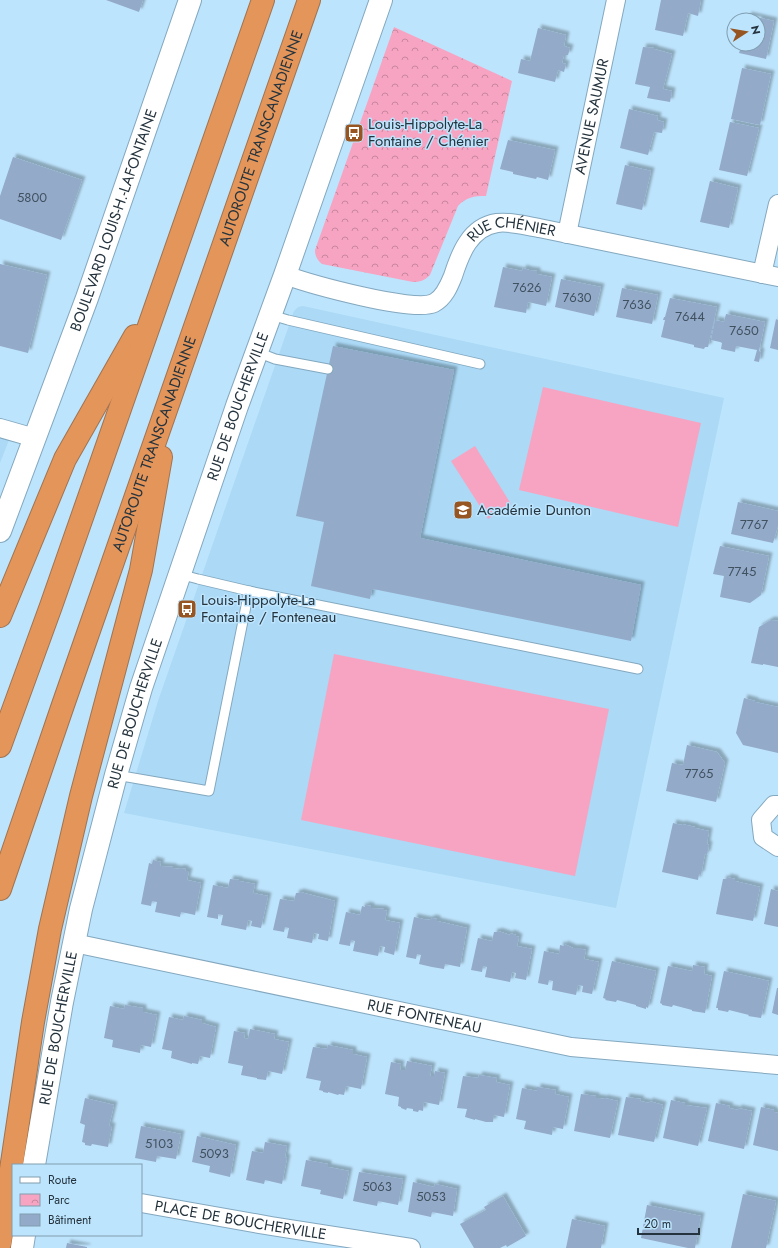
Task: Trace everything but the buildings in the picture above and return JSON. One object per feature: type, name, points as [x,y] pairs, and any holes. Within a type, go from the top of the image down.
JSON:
[{"type":"highway","points":[[0,746],[52,606],[263,0]]},
{"type":"highway","name":"AUTOROUTE TRANSCANADIENNE","points":[[0,889],[309,0]]},
{"type":"highway","points":[[0,616],[65,459],[162,288]]},
{"type":"highway","points":[[0,1243],[34,1015],[50,929],[81,796],[142,570],[172,394]]},
{"type":"main road","name":"BOULEVARD LOUIS-H.-LAFONTAINE","points":[[35,438],[87,298],[190,0]]},
{"type":"main road","points":[[285,275],[381,0]]},
{"type":"main road","name":"RUE DE BOUCHERVILLE","points":[[34,1164],[62,1002],[74,943],[90,873],[116,775],[141,688],[179,574],[285,275]]},
{"type":"main road","points":[[0,531],[35,438]]},
{"type":"main road","points":[[22,1248],[24,1236]]},
{"type":"street","name":"AVENUE SAUMUR","points":[[566,234],[616,0]]},
{"type":"street","points":[[770,275],[778,204]]},
{"type":"street","name":"RUE CHÉNIER","points":[[285,275],[328,288],[402,304],[424,305],[433,303],[440,299],[450,282],[464,248],[470,238],[488,225],[498,223],[510,223],[770,275]]},
{"type":"street","points":[[0,428],[35,438]]},
{"type":"street","points":[[778,805],[774,805],[761,820],[764,837],[778,847]]},
{"type":"street","name":"RUE FONTENEAU","points":[[74,943],[571,1047],[778,1065]]},
{"type":"street","name":"PLACE DE BOUCHERVILLE","points":[[142,1203],[271,1226],[411,1248]]},
{"type":"lane","points":[[271,315],[480,364]]},
{"type":"lane","points":[[257,352],[275,358],[328,369]]},
{"type":"lane","points":[[179,574],[249,591],[638,669]]},
{"type":"lane","points":[[116,775],[209,791],[249,591]]},
{"type":"shaded area","name":"Académie Dunton","points":[[303,306],[724,398],[616,908],[124,813],[158,701],[294,311],[298,307]]},
{"type":"shaded area","points":[[0,438],[9,440],[0,463]]},
{"type":"green space","points":[[394,27],[512,81],[486,196],[470,198],[458,206],[430,275],[424,280],[418,282],[322,264],[317,258],[315,252]]},
{"type":"green space","points":[[543,387],[701,423],[678,527],[519,490]]},
{"type":"green space","points":[[475,446],[511,504],[488,519],[451,461]]},
{"type":"green space","points":[[334,654],[609,709],[575,876],[301,820]]},
{"type":"place","name":"Louis-Hippolyte-La Fontaine / Chénier","points":[[354,133]]},
{"type":"place","name":"Académie Dunton","points":[[463,510]]},
{"type":"place","name":"Louis-Hippolyte-La Fontaine / Fonteneau","points":[[187,609]]}]
